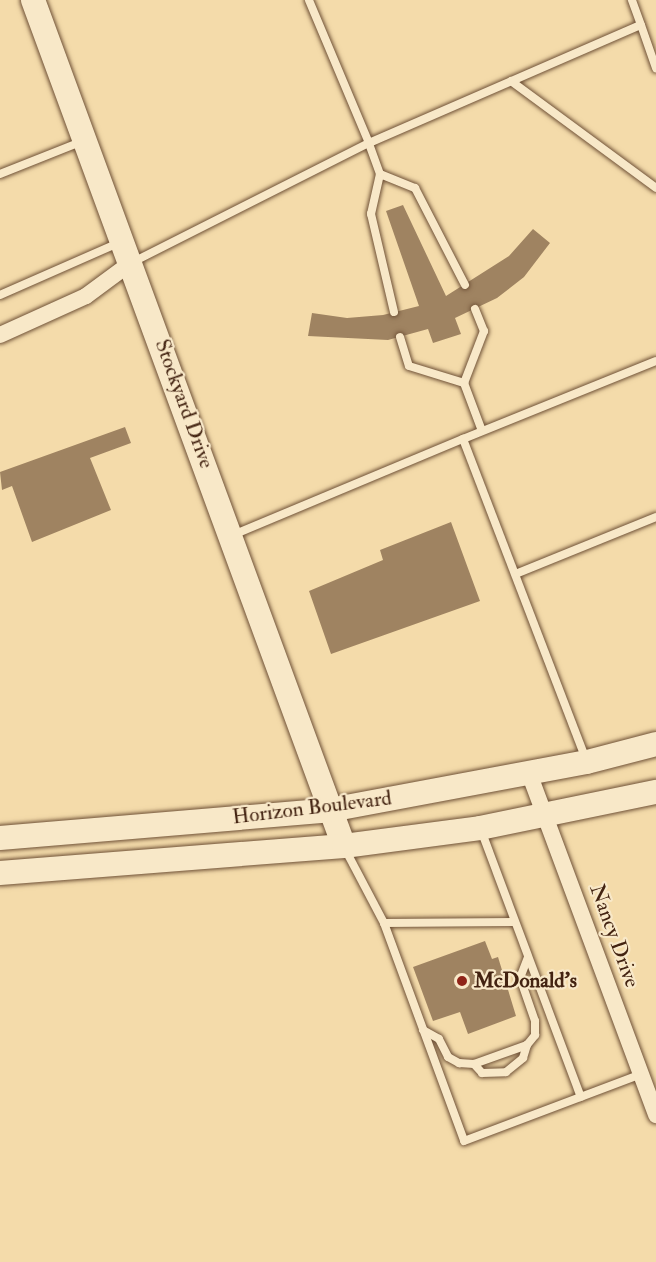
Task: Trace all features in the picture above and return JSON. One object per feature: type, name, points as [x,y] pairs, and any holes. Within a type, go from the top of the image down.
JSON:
[{"type":"main road","name":"Stockyard Drive","points":[[33,0],[128,251],[344,846]]},
{"type":"main road","name":"Horizon Boulevard","points":[[0,838],[330,810],[587,762],[656,744]]},
{"type":"main road","name":"Horizon Boulevard","points":[[0,873],[344,846],[480,828],[654,793]]},
{"type":"street","points":[[0,335],[86,296],[128,251]]},
{"type":"street","name":"Nancy Drive","points":[[529,773],[656,1115]]},
{"type":"lane","points":[[309,0],[380,174],[371,214],[394,312]]},
{"type":"lane","points":[[632,0],[656,68]]},
{"type":"lane","points":[[0,295],[128,251],[641,25]]},
{"type":"lane","points":[[511,81],[656,188]]},
{"type":"lane","points":[[0,174],[86,140]]},
{"type":"lane","points":[[380,174],[415,188],[465,285]]},
{"type":"lane","points":[[475,309],[484,330],[464,383],[482,431]]},
{"type":"lane","points":[[400,337],[409,366],[464,383]]},
{"type":"lane","points":[[232,536],[656,361]]},
{"type":"lane","points":[[463,439],[518,573],[587,762]]},
{"type":"lane","points":[[518,573],[656,517]]},
{"type":"lane","points":[[480,828],[581,1097]]},
{"type":"lane","points":[[344,846],[384,923],[464,1141],[641,1074]]},
{"type":"lane","points":[[384,923],[514,922]]},
{"type":"lane","points":[[474,1064],[482,1073],[506,1072],[523,1058],[527,1045],[535,1035],[536,1021],[520,978],[528,957]]},
{"type":"lane","points":[[423,1030],[439,1039],[448,1057],[459,1063],[474,1064],[527,1045]]},
{"type":"building","points":[[403,205],[446,296],[509,256],[533,229],[550,243],[524,277],[497,298],[455,318],[461,334],[433,343],[428,329],[388,340],[308,336],[312,313],[347,318],[383,315],[419,306],[386,211]]},
{"type":"building","points":[[125,427],[131,443],[90,458],[111,510],[32,542],[12,486],[2,490],[0,472]]},
{"type":"building","points":[[451,522],[480,601],[331,654],[309,591],[383,560],[380,550]]},
{"type":"building","name":"McDonald's","points":[[485,941],[492,959],[498,957],[516,1016],[468,1034],[460,1012],[433,1021],[413,967]]},
{"type":"place","name":"McDonald's","points":[[462,981]]}]
